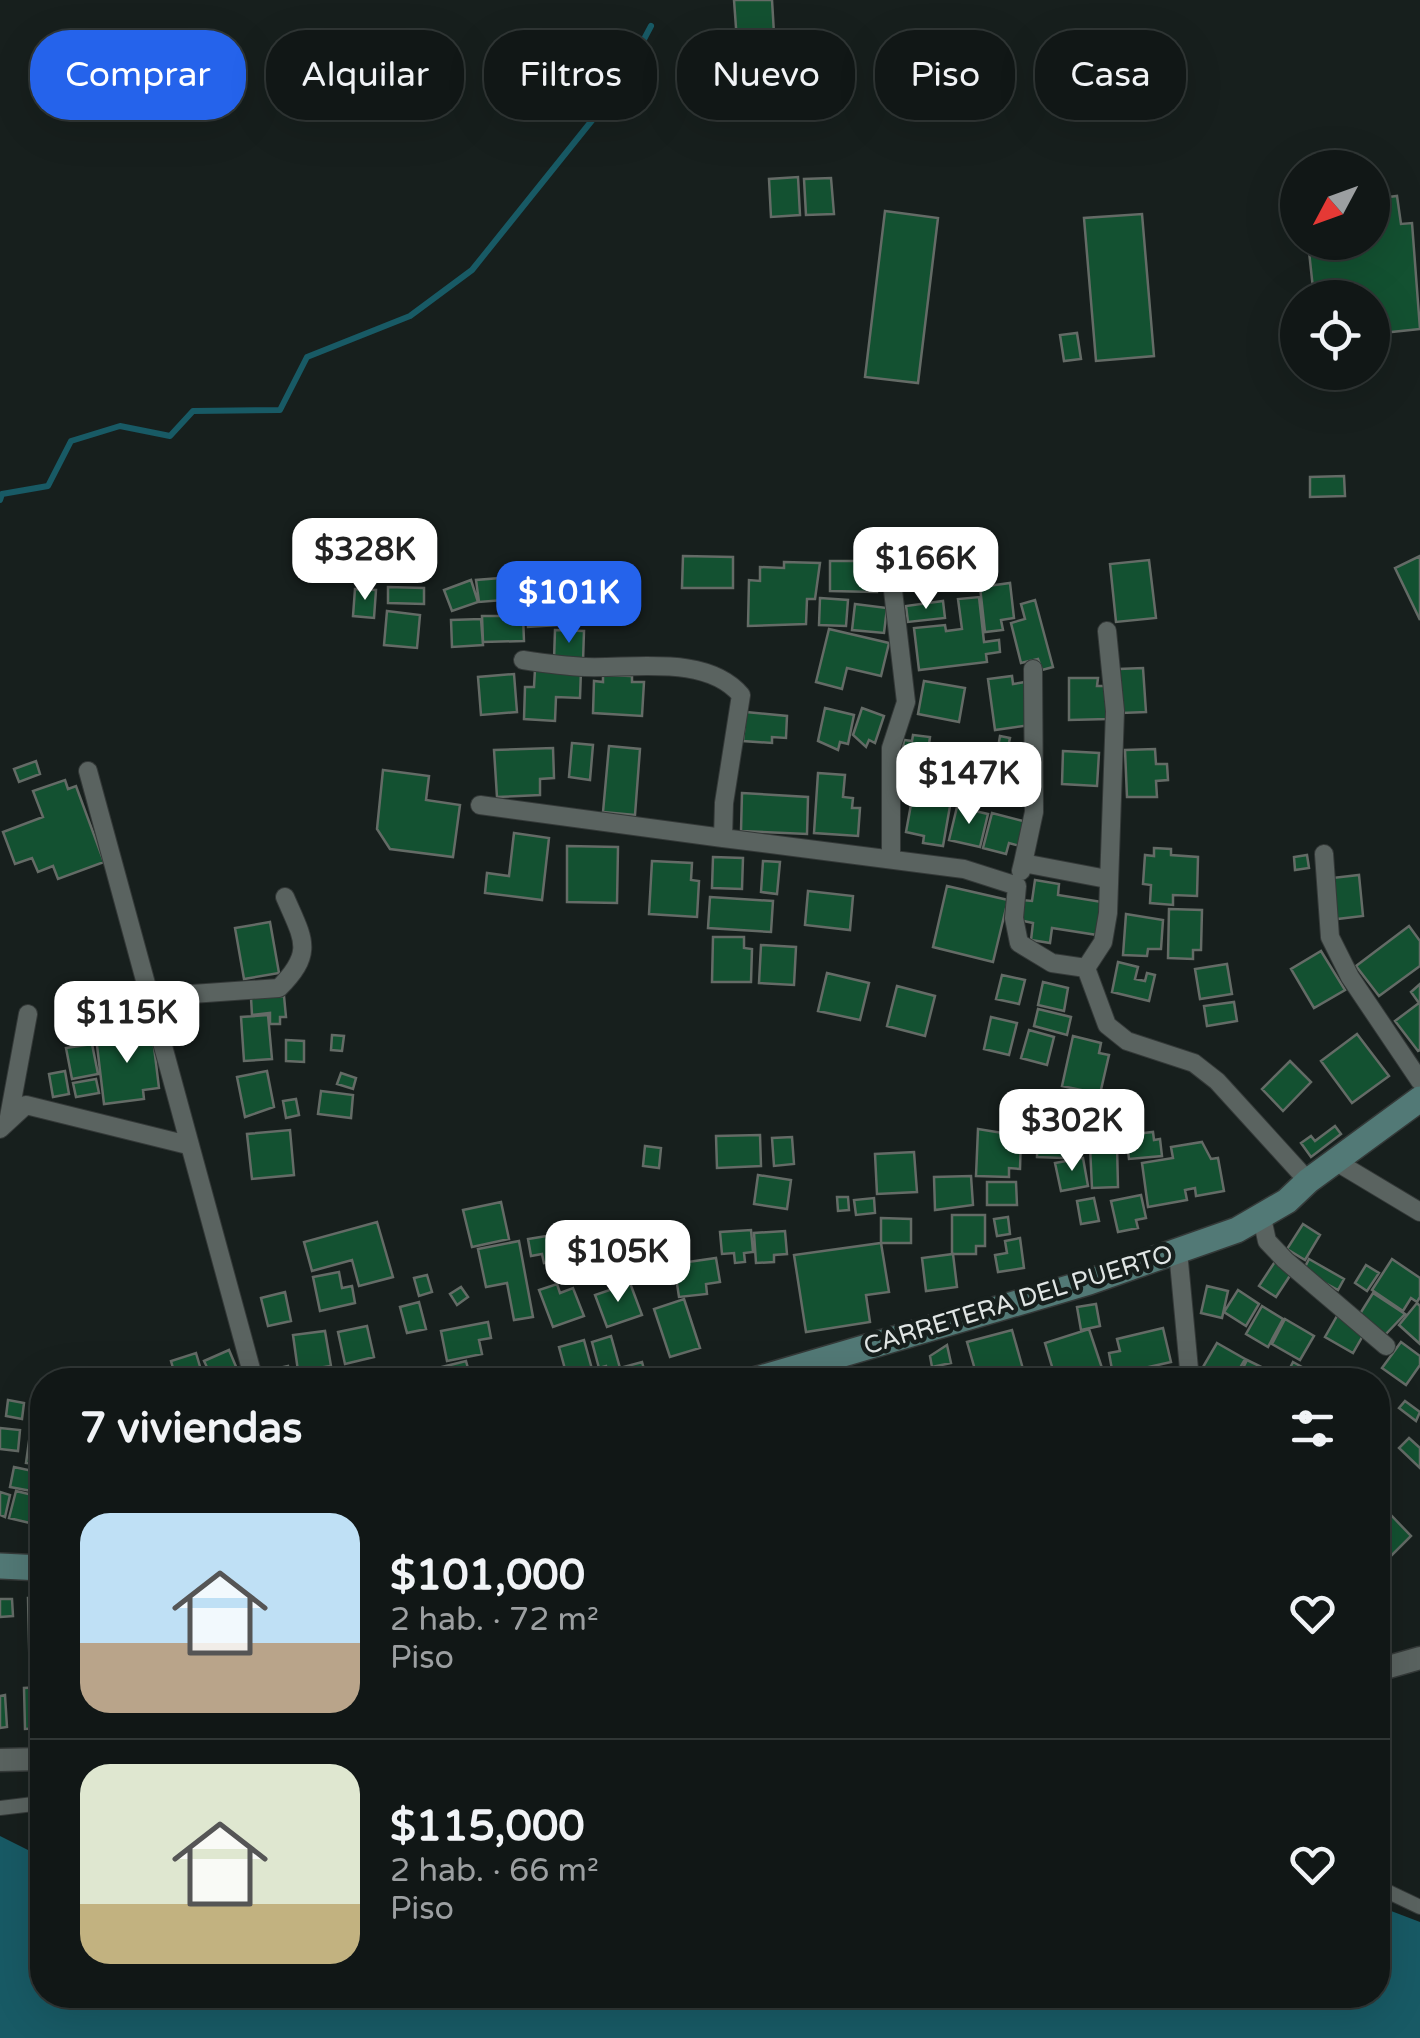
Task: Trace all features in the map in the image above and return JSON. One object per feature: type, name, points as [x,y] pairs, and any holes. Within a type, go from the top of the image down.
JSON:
[{"type":"main road","name":"CARRETERA DEL PUERTO","points":[[795,1368],[1089,1282],[1262,1218],[1420,1099]]},
{"type":"main road","points":[[0,1566],[30,1567]]},
{"type":"street","points":[[890,565],[906,702],[892,748],[891,857]]},
{"type":"street","points":[[1086,968],[1104,942],[1115,711],[1107,631]]},
{"type":"street","points":[[522,660],[582,667],[672,667],[715,675],[731,684],[740,695],[724,803],[723,838]]},
{"type":"street","points":[[1033,669],[1035,796],[1014,918],[1019,943],[1052,963],[1086,968]]},
{"type":"street","points":[[88,770],[251,1368]]},
{"type":"street","points":[[480,805],[806,852],[891,857],[927,867],[964,868],[1017,886]]},
{"type":"street","points":[[1324,854],[1330,938],[1350,977],[1420,1081]]},
{"type":"street","points":[[1023,864],[1107,879]]},
{"type":"street","points":[[148,996],[279,988],[299,968],[305,944],[284,897]]},
{"type":"street","points":[[1086,968],[1107,1025],[1128,1041],[1194,1062],[1217,1081],[1308,1181]]},
{"type":"street","points":[[4,1123],[28,1014]]},
{"type":"street","points":[[4,1123],[26,1105],[188,1145]]},
{"type":"street","points":[[1335,1161],[1420,1212]]},
{"type":"street","points":[[1262,1218],[1267,1241],[1285,1260],[1386,1346]]},
{"type":"street","points":[[1178,1251],[1189,1368]]},
{"type":"street","points":[[1390,1667],[1420,1658]]},
{"type":"street","points":[[0,1760],[30,1759]]},
{"type":"street","points":[[0,1808],[30,1804]]},
{"type":"street","points":[[1390,1893],[1420,1907]]},
{"type":"water","points":[[0,1836],[30,1851],[30,2008],[1390,2008],[1390,1911],[1420,1922],[1420,2038],[0,2038]]},
{"type":"building","points":[[734,0],[772,0],[774,30],[736,30]]},
{"type":"building","points":[[798,177],[800,215],[771,217],[769,179]]},
{"type":"building","points":[[831,178],[834,214],[806,215],[804,179]]},
{"type":"building","points":[[1397,196],[1401,224],[1412,223],[1420,329],[1390,332],[1390,280],[1312,280],[1310,260],[1390,260],[1390,197]]},
{"type":"building","points":[[885,211],[938,218],[918,383],[865,377]]},
{"type":"building","points":[[1142,214],[1154,356],[1096,361],[1084,218]]},
{"type":"building","points":[[1077,333],[1081,359],[1064,361],[1060,335]]},
{"type":"building","points":[[1344,476],[1345,496],[1310,497],[1310,477]]},
{"type":"building","points":[[683,556],[733,557],[733,588],[682,588]]},
{"type":"building","points":[[1420,556],[1420,620],[1395,568]]},
{"type":"building","points":[[1149,560],[1156,618],[1116,622],[1110,564]]},
{"type":"building","points":[[830,561],[878,561],[877,592],[830,591]]},
{"type":"building","points":[[784,562],[820,563],[815,599],[807,599],[806,624],[748,626],[749,580],[760,581],[760,567],[784,568]]},
{"type":"building","points":[[514,577],[516,599],[479,602],[476,580]]},
{"type":"building","points":[[471,580],[478,602],[452,611],[444,590]]},
{"type":"building","points":[[1010,583],[1014,618],[1001,620],[1003,630],[985,632],[980,587]]},
{"type":"building","points":[[388,587],[424,588],[424,604],[388,603]]},
{"type":"building","points":[[355,589],[376,590],[374,618],[353,616]]},
{"type":"building","points":[[555,594],[557,625],[528,627],[526,596]]},
{"type":"building","points":[[979,597],[984,642],[999,640],[1000,652],[986,654],[987,662],[919,670],[914,628],[945,625],[946,631],[962,629],[958,599]]},
{"type":"building","points":[[820,598],[848,600],[846,626],[819,625]]},
{"type":"building","points":[[1035,600],[1053,667],[1042,670],[1038,659],[1021,663],[1011,623],[1025,619],[1021,604]]},
{"type":"building","points":[[943,601],[945,618],[908,622],[906,606]]},
{"type":"building","points":[[855,604],[887,608],[884,633],[852,630]]},
{"type":"building","points":[[387,611],[420,615],[417,648],[384,645]]},
{"type":"building","points":[[482,616],[523,616],[524,641],[483,642]]},
{"type":"building","points":[[481,619],[483,645],[452,647],[451,620]]},
{"type":"building","points":[[829,629],[889,643],[881,676],[847,668],[842,689],[816,682]]},
{"type":"building","points":[[555,630],[584,631],[583,662],[554,660]]},
{"type":"building","points":[[1143,668],[1146,712],[1121,713],[1119,669]]},
{"type":"building","points":[[535,669],[581,670],[580,698],[556,697],[555,721],[524,719],[525,687],[534,687]]},
{"type":"building","points":[[514,674],[517,712],[481,715],[478,677]]},
{"type":"building","points":[[603,675],[632,676],[632,682],[644,682],[642,716],[593,713],[594,681],[603,682]]},
{"type":"building","points":[[1012,676],[1013,684],[1025,682],[1031,725],[995,730],[988,679]]},
{"type":"building","points":[[1069,678],[1098,678],[1097,686],[1107,686],[1108,719],[1069,720]]},
{"type":"building","points":[[924,681],[965,688],[959,722],[918,714]]},
{"type":"building","points":[[825,708],[854,715],[848,744],[840,742],[838,750],[818,741]]},
{"type":"building","points":[[862,708],[884,716],[875,743],[869,740],[866,747],[853,735]]},
{"type":"building","points":[[746,712],[787,716],[786,738],[772,737],[772,743],[743,741]]},
{"type":"building","points":[[913,735],[930,737],[924,779],[899,776],[904,740],[912,741]]},
{"type":"building","points":[[1000,736],[1010,738],[1006,755],[997,753]]},
{"type":"building","points":[[572,743],[593,745],[590,780],[569,777]]},
{"type":"building","points":[[609,746],[640,749],[635,815],[603,812]]},
{"type":"building","points":[[553,748],[554,778],[540,779],[540,795],[497,797],[494,750]]},
{"type":"building","points":[[1155,749],[1156,764],[1167,764],[1168,780],[1156,781],[1157,797],[1127,797],[1125,750]]},
{"type":"building","points":[[1063,751],[1099,753],[1097,786],[1062,784]]},
{"type":"building","points":[[981,755],[1022,761],[1017,803],[976,797]]},
{"type":"building","points":[[36,761],[40,774],[19,782],[14,769]]},
{"type":"building","points":[[383,770],[429,776],[426,800],[460,805],[453,857],[390,849],[377,829]]},
{"type":"building","points":[[818,773],[845,775],[843,797],[853,798],[852,808],[860,808],[858,836],[814,833]]},
{"type":"building","points":[[65,780],[68,789],[76,786],[104,862],[58,879],[53,866],[38,872],[32,858],[15,864],[3,832],[43,817],[33,791]]},
{"type":"building","points":[[742,793],[808,797],[807,834],[741,831]]},
{"type":"building","points":[[912,799],[950,806],[943,846],[923,843],[924,836],[906,832]]},
{"type":"building","points":[[957,807],[988,814],[980,847],[949,840]]},
{"type":"building","points":[[992,813],[1027,822],[1023,847],[1009,843],[1006,854],[983,848]]},
{"type":"building","points":[[514,833],[549,838],[542,900],[485,893],[487,873],[509,876]]},
{"type":"building","points":[[567,846],[618,847],[617,903],[567,902]]},
{"type":"building","points":[[1154,848],[1171,849],[1171,855],[1198,857],[1197,896],[1173,895],[1173,905],[1150,903],[1151,885],[1143,884],[1145,855],[1154,856]]},
{"type":"building","points":[[1307,855],[1309,868],[1295,870],[1294,857]]},
{"type":"building","points":[[713,857],[743,858],[742,889],[712,888]]},
{"type":"building","points":[[652,861],[692,863],[691,880],[699,881],[697,917],[649,914]]},
{"type":"building","points":[[763,861],[780,862],[777,894],[761,892]]},
{"type":"building","points":[[1359,875],[1363,916],[1337,919],[1332,878]]},
{"type":"building","points":[[1035,880],[1059,884],[1058,895],[1102,902],[1097,935],[1052,928],[1050,943],[1031,940],[1033,923],[1019,920],[1022,900],[1032,901]]},
{"type":"building","points":[[947,886],[1008,900],[993,962],[933,947]]},
{"type":"building","points":[[808,891],[853,896],[850,930],[805,925]]},
{"type":"building","points":[[710,897],[773,901],[771,932],[708,928]]},
{"type":"building","points":[[1169,909],[1202,910],[1201,950],[1193,950],[1193,959],[1168,958]]},
{"type":"building","points":[[1126,914],[1163,920],[1161,949],[1148,949],[1147,956],[1123,955]]},
{"type":"building","points":[[270,922],[279,973],[244,979],[235,928]]},
{"type":"building","points":[[1409,926],[1420,941],[1420,966],[1379,996],[1356,966]]},
{"type":"building","points":[[713,937],[744,937],[744,948],[752,949],[751,982],[712,982]]},
{"type":"building","points":[[761,945],[796,947],[794,985],[759,983]]},
{"type":"building","points":[[1321,951],[1345,990],[1314,1008],[1291,969]]},
{"type":"building","points":[[1118,962],[1138,967],[1135,979],[1145,981],[1147,973],[1155,975],[1149,1001],[1112,992]]},
{"type":"building","points":[[1227,964],[1232,994],[1200,999],[1195,969]]},
{"type":"building","points":[[827,973],[869,983],[860,1020],[818,1011]]},
{"type":"building","points":[[1002,975],[1025,980],[1019,1004],[996,999]]},
{"type":"building","points":[[1043,982],[1068,988],[1064,1011],[1038,1005]]},
{"type":"building","points":[[1420,984],[1418,1051],[1395,1021],[1419,1003],[1411,992]]},
{"type":"building","points":[[897,986],[935,996],[925,1036],[887,1026]]},
{"type":"building","points":[[284,996],[286,1017],[280,1017],[280,1024],[270,1024],[270,1013],[252,1015],[251,998]]},
{"type":"building","points":[[1234,1002],[1237,1021],[1207,1026],[1204,1006]]},
{"type":"building","points":[[1038,1009],[1071,1017],[1067,1035],[1034,1026]]},
{"type":"building","points":[[268,1015],[272,1059],[244,1061],[241,1017]]},
{"type":"building","points":[[76,1016],[81,1041],[66,1043],[62,1019]]},
{"type":"building","points":[[991,1017],[1017,1023],[1009,1055],[984,1049]]},
{"type":"building","points":[[152,1030],[159,1088],[143,1090],[144,1099],[104,1104],[96,1037]]},
{"type":"building","points":[[1029,1030],[1054,1037],[1047,1065],[1021,1058]]},
{"type":"building","points":[[1357,1034],[1389,1076],[1352,1103],[1321,1061]]},
{"type":"building","points":[[332,1035],[344,1036],[342,1051],[331,1050]]},
{"type":"building","points":[[1073,1036],[1101,1043],[1099,1053],[1109,1055],[1100,1094],[1062,1086]]},
{"type":"building","points":[[286,1040],[304,1041],[304,1062],[286,1061]]},
{"type":"building","points":[[92,1044],[98,1074],[72,1079],[66,1048]]},
{"type":"building","points":[[1290,1061],[1311,1082],[1283,1111],[1262,1089]]},
{"type":"building","points":[[65,1071],[69,1094],[53,1097],[49,1074]]},
{"type":"building","points":[[267,1071],[274,1107],[245,1117],[237,1077]]},
{"type":"building","points":[[341,1073],[356,1078],[353,1089],[337,1084]]},
{"type":"building","points":[[96,1079],[99,1093],[76,1097],[73,1083]]},
{"type":"building","points":[[321,1091],[353,1095],[351,1118],[318,1114]]},
{"type":"building","points":[[296,1099],[299,1115],[286,1118],[283,1101]]},
{"type":"building","points":[[1038,1126],[1064,1127],[1063,1158],[1037,1157]]},
{"type":"building","points":[[1335,1126],[1341,1134],[1311,1157],[1301,1143],[1311,1136],[1315,1141]]},
{"type":"building","points":[[978,1129],[1021,1136],[1020,1169],[1009,1168],[1009,1177],[976,1176]]},
{"type":"building","points":[[290,1130],[294,1175],[252,1179],[247,1134]]},
{"type":"building","points":[[1153,1132],[1154,1140],[1160,1139],[1162,1156],[1129,1159],[1126,1135]]},
{"type":"building","points":[[760,1135],[761,1166],[717,1168],[716,1136]]},
{"type":"building","points":[[792,1137],[794,1164],[774,1166],[772,1138]]},
{"type":"building","points":[[1202,1142],[1211,1159],[1218,1158],[1224,1191],[1196,1196],[1195,1188],[1185,1190],[1187,1200],[1148,1207],[1142,1163],[1173,1158],[1171,1147]]},
{"type":"building","points":[[1117,1145],[1118,1187],[1092,1188],[1090,1146]]},
{"type":"building","points":[[645,1146],[661,1148],[659,1168],[643,1166]]},
{"type":"building","points":[[914,1152],[917,1192],[877,1194],[875,1154]]},
{"type":"building","points":[[1083,1158],[1088,1186],[1061,1191],[1055,1163]]},
{"type":"building","points":[[758,1175],[791,1180],[787,1209],[754,1204]]},
{"type":"building","points":[[971,1176],[973,1205],[935,1210],[934,1177]]},
{"type":"building","points":[[987,1182],[1016,1182],[1017,1205],[987,1205]]},
{"type":"building","points":[[1141,1195],[1146,1218],[1136,1220],[1138,1228],[1118,1232],[1111,1201]]},
{"type":"building","points":[[837,1197],[848,1197],[849,1210],[838,1211]]},
{"type":"building","points":[[874,1198],[875,1213],[856,1215],[854,1200]]},
{"type":"building","points":[[1094,1198],[1099,1221],[1081,1224],[1077,1201]]},
{"type":"building","points":[[501,1202],[509,1239],[472,1247],[463,1210]]},
{"type":"building","points":[[952,1215],[985,1215],[985,1246],[976,1246],[976,1254],[952,1254]]},
{"type":"building","points":[[1008,1217],[1010,1234],[997,1236],[994,1219]]},
{"type":"building","points":[[881,1218],[911,1219],[911,1243],[881,1243]]},
{"type":"building","points":[[377,1222],[393,1277],[359,1286],[352,1260],[312,1271],[304,1242]]},
{"type":"building","points":[[1303,1224],[1320,1235],[1305,1260],[1287,1249]]},
{"type":"building","points":[[613,1225],[625,1259],[585,1273],[573,1239]]},
{"type":"building","points":[[751,1230],[753,1252],[744,1253],[745,1262],[735,1263],[734,1253],[722,1254],[720,1232]]},
{"type":"building","points":[[785,1231],[787,1254],[774,1255],[774,1262],[756,1263],[754,1233]]},
{"type":"building","points":[[553,1235],[558,1261],[544,1263],[542,1254],[531,1256],[528,1239]]},
{"type":"building","points":[[1020,1238],[1024,1268],[998,1272],[995,1255],[1007,1253],[1005,1241]]},
{"type":"building","points":[[519,1241],[533,1317],[514,1320],[507,1283],[486,1287],[478,1249]]},
{"type":"building","points":[[881,1243],[889,1292],[866,1295],[870,1322],[806,1332],[794,1255]]},
{"type":"building","points":[[953,1254],[957,1287],[926,1291],[922,1258]]},
{"type":"building","points":[[716,1258],[720,1282],[706,1284],[707,1294],[679,1297],[674,1264]]},
{"type":"building","points":[[1309,1259],[1344,1279],[1338,1290],[1303,1271]]},
{"type":"building","points":[[1392,1259],[1420,1278],[1420,1297],[1417,1302],[1411,1298],[1403,1311],[1372,1290]]},
{"type":"building","points":[[1276,1260],[1293,1271],[1276,1297],[1259,1286]]},
{"type":"building","points":[[1366,1265],[1379,1273],[1367,1291],[1355,1283]]},
{"type":"building","points":[[339,1272],[342,1288],[352,1286],[355,1303],[320,1311],[313,1277]]},
{"type":"building","points":[[427,1275],[432,1292],[419,1296],[414,1278]]},
{"type":"building","points":[[630,1283],[642,1315],[607,1327],[595,1295]]},
{"type":"building","points":[[557,1284],[560,1293],[573,1288],[584,1316],[553,1327],[539,1290]]},
{"type":"building","points":[[1207,1286],[1228,1291],[1222,1318],[1201,1313]]},
{"type":"building","points":[[461,1287],[468,1297],[457,1305],[450,1294]]},
{"type":"building","points":[[1238,1290],[1259,1304],[1246,1326],[1224,1312]]},
{"type":"building","points":[[285,1292],[291,1321],[268,1326],[261,1298]]},
{"type":"building","points":[[1373,1293],[1405,1314],[1385,1335],[1358,1317]]},
{"type":"building","points":[[684,1299],[700,1348],[670,1357],[654,1309]]},
{"type":"building","points":[[419,1302],[426,1329],[407,1333],[400,1307]]},
{"type":"building","points":[[1417,1303],[1420,1306],[1420,1344],[1399,1325]]},
{"type":"building","points":[[1096,1304],[1100,1326],[1081,1330],[1077,1307]]},
{"type":"building","points":[[1262,1306],[1283,1319],[1268,1347],[1246,1334]]},
{"type":"building","points":[[1337,1316],[1365,1332],[1353,1353],[1325,1337]]},
{"type":"building","points":[[1285,1319],[1314,1336],[1300,1360],[1272,1344]]},
{"type":"building","points":[[488,1322],[491,1338],[479,1340],[482,1354],[447,1361],[441,1331]]},
{"type":"building","points":[[367,1326],[374,1357],[345,1364],[338,1332]]},
{"type":"building","points":[[1163,1328],[1171,1362],[1144,1368],[1112,1368],[1109,1353],[1120,1351],[1117,1339]]},
{"type":"building","points":[[1089,1329],[1102,1368],[1052,1368],[1045,1343]]},
{"type":"building","points":[[1012,1330],[1023,1368],[975,1368],[967,1342]]},
{"type":"building","points":[[325,1331],[331,1366],[298,1368],[293,1335]]},
{"type":"building","points":[[611,1336],[620,1368],[599,1368],[592,1342]]},
{"type":"building","points":[[584,1340],[592,1368],[565,1368],[559,1347]]},
{"type":"building","points":[[1401,1342],[1420,1356],[1420,1365],[1406,1385],[1390,1374],[1390,1368],[1382,1368]]},
{"type":"building","points":[[1217,1343],[1245,1359],[1240,1368],[1203,1367]]},
{"type":"building","points":[[947,1345],[951,1363],[932,1367],[930,1356]]},
{"type":"building","points":[[229,1350],[237,1368],[207,1368],[204,1361]]},
{"type":"building","points":[[196,1353],[200,1368],[173,1368],[171,1361]]},
{"type":"building","points":[[1247,1360],[1264,1368],[1243,1368]]},
{"type":"building","points":[[466,1361],[468,1368],[442,1368]]},
{"type":"building","points":[[642,1362],[644,1368],[620,1368]]},
{"type":"building","points":[[8,1400],[24,1403],[22,1419],[6,1416]]},
{"type":"building","points":[[1405,1401],[1420,1412],[1416,1421],[1399,1408]]},
{"type":"building","points":[[0,1428],[20,1430],[18,1451],[0,1449]]},
{"type":"building","points":[[1409,1438],[1420,1448],[1420,1468],[1399,1448]]},
{"type":"building","points":[[14,1467],[30,1470],[30,1491],[10,1487]]},
{"type":"building","points":[[16,1491],[30,1494],[30,1523],[9,1518]]},
{"type":"building","points":[[0,1492],[10,1495],[5,1517],[0,1515]]},
{"type":"building","points":[[1390,1514],[1411,1536],[1390,1557]]},
{"type":"building","points":[[28,1598],[30,1598],[30,1685]]},
{"type":"building","points":[[0,1599],[12,1599],[13,1616],[0,1617]]},
{"type":"building","points":[[24,1688],[30,1688],[30,1729],[25,1729]]},
{"type":"building","points":[[5,1695],[7,1727],[0,1728],[0,1696]]},
{"type":"waterway","points":[[0,500],[2,494],[48,486],[71,441],[120,426],[170,436],[193,411],[280,410],[307,357],[410,316],[472,270],[618,88],[651,26]]}]
